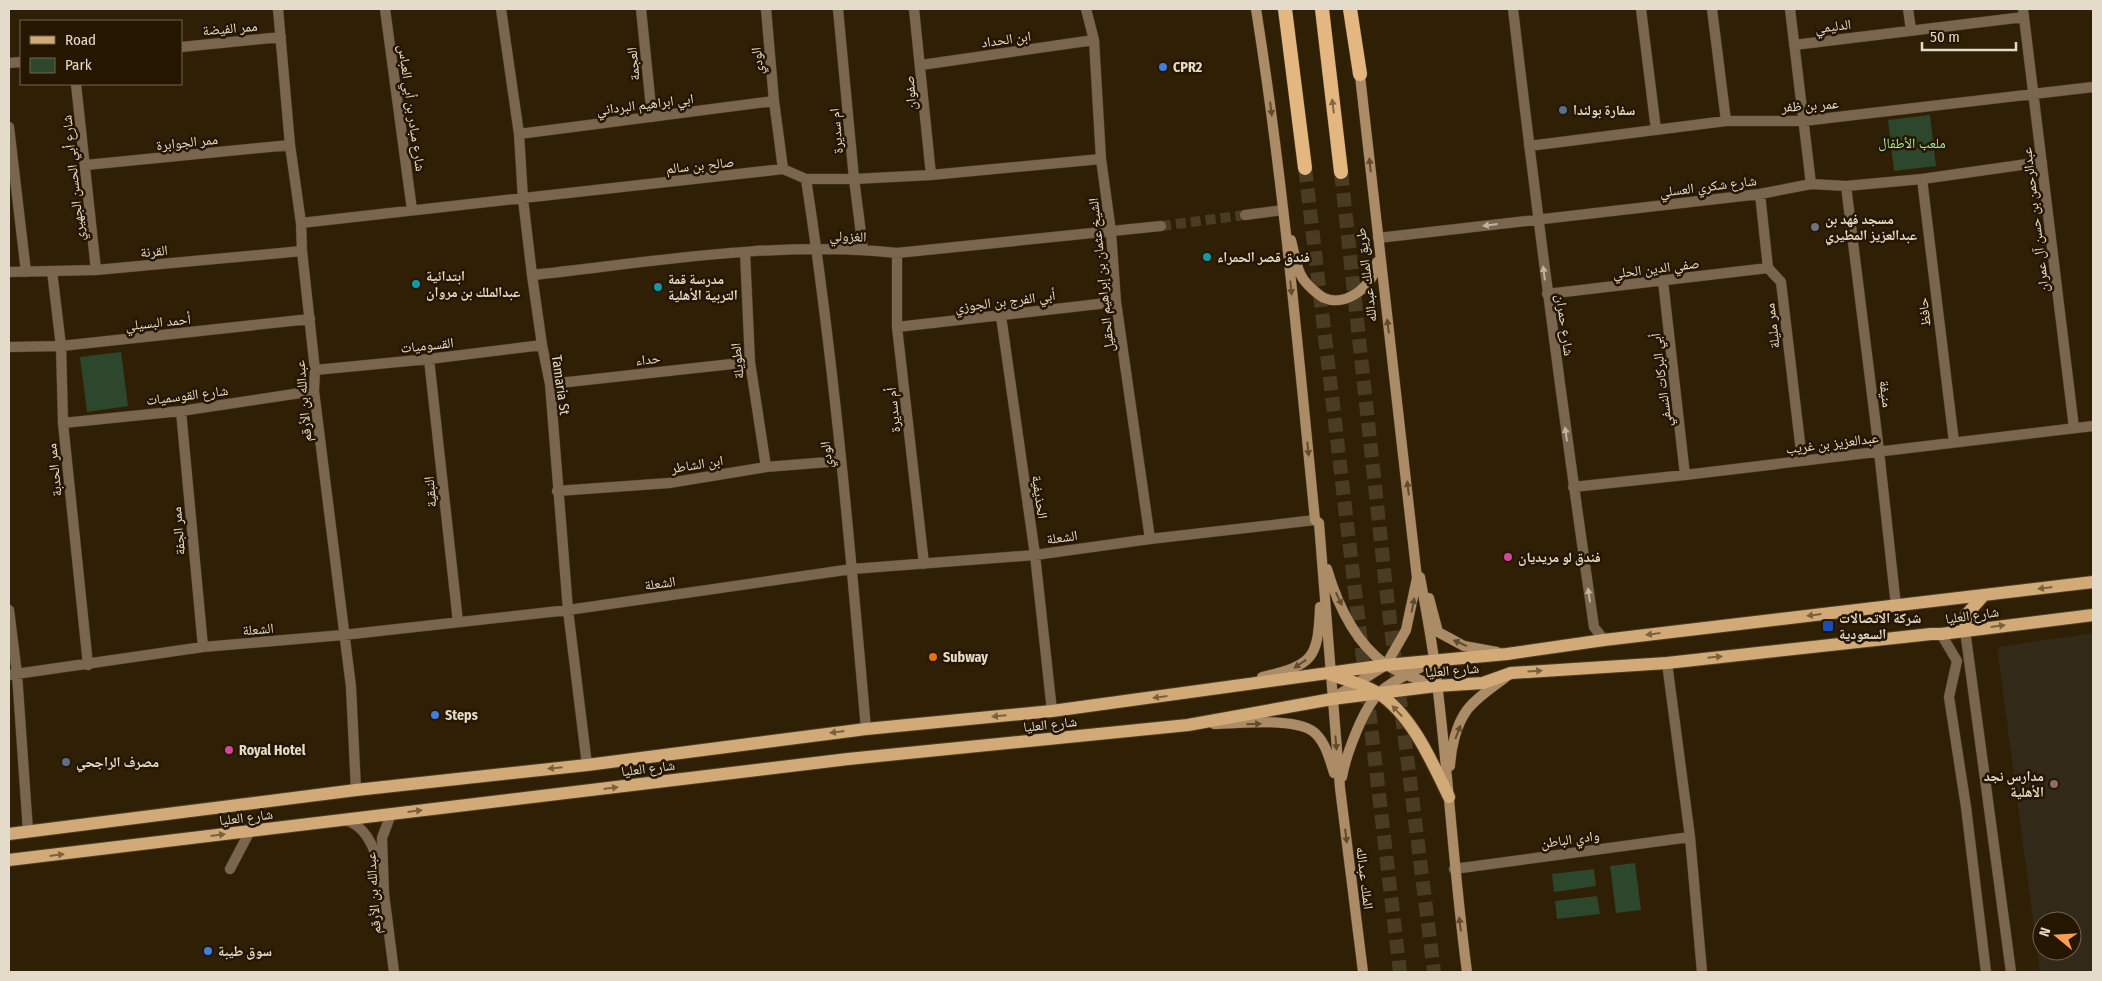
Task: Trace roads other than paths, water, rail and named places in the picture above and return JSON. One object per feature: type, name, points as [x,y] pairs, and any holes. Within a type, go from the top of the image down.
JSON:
[{"type":"highway","points":[[1285,9],[1305,168]]},
{"type":"highway","points":[[1322,9],[1341,172]]},
{"type":"highway","points":[[1350,9],[1360,74]]},
{"type":"main road","points":[[1256,9],[1268,88]]},
{"type":"main road","points":[[1260,9],[1315,520],[1319,523],[1340,788]]},
{"type":"main road","name":"طريق الملك عبدالله","points":[[1355,9],[1360,74],[1378,238],[1414,536]]},
{"type":"main road","points":[[1283,210],[1301,277],[1324,298],[1338,300],[1363,290],[1376,272],[1378,238]]},
{"type":"main road","points":[[1414,536],[1438,632],[1464,646],[1507,654]]},
{"type":"main road","points":[[1414,536],[1434,660],[1466,972]]},
{"type":"main road","points":[[1332,698],[1386,665],[1403,637],[1411,613],[1417,578],[1414,536]]},
{"type":"main road","points":[[1322,553],[1337,597],[1354,629],[1368,648],[1386,665],[1436,686]]},
{"type":"main road","points":[[1192,693],[1290,670],[1305,661],[1315,651],[1319,632],[1322,553]]},
{"type":"main road","name":"شارع العليا","points":[[9,834],[356,790],[587,765],[866,729],[1052,712],[1386,665],[1507,654],[1604,640],[2093,582]]},
{"type":"main road","points":[[1965,630],[1966,616],[1984,596]]},
{"type":"main road","name":"شارع العليا","points":[[9,860],[848,759],[1188,725],[1332,698],[1436,686],[1483,683],[1511,673],[1667,663],[1941,634],[2093,615]]},
{"type":"main road","points":[[1340,788],[1346,756],[1378,693],[1393,682],[1434,660]]},
{"type":"main road","points":[[1449,797],[1451,755],[1457,733],[1467,711],[1511,673]]},
{"type":"main road","points":[[1330,674],[1378,693],[1410,726],[1426,748],[1449,797]]},
{"type":"main road","points":[[1188,725],[1286,724],[1305,727],[1316,734],[1326,748],[1340,788]]},
{"type":"main road","name":"الملك عبدالله","points":[[1340,788],[1363,972]]},
{"type":"street","name":"عبدالله بن الأرقم","points":[[278,9],[290,145],[301,224],[302,251],[315,370],[314,391],[343,636],[351,687],[356,790]]},
{"type":"street","name":"شارع مبادر بن أبي العباس","points":[[385,9],[412,210]]},
{"type":"street","name":"Tamaria St","points":[[501,9],[519,134],[523,199],[532,274],[542,345],[550,384],[557,491],[568,610],[587,765]]},
{"type":"street","name":"العجمة","points":[[641,9],[652,117]]},
{"type":"street","name":"الودي","points":[[766,9],[774,101],[783,169]]},
{"type":"street","name":"ام سديرة","points":[[838,9],[854,179],[864,250]]},
{"type":"street","name":"صفوان","points":[[914,9],[931,175]]},
{"type":"street","name":"الشيخ عثمان بن إبراهيم الحقيل","points":[[1086,9],[1094,40],[1102,159],[1111,232],[1116,302],[1150,539]]},
{"type":"street","name":"شارع حمران","points":[[1513,9],[1547,294],[1573,487],[1594,627],[1604,640]]},
{"type":"street","points":[[1641,9],[1656,130]]},
{"type":"street","points":[[1712,9],[1726,120]]},
{"type":"street","points":[[1790,9],[1811,184]]},
{"type":"street","points":[[1908,9],[1911,30]]},
{"type":"street","name":"الدليمي","points":[[1794,45],[2024,13]]},
{"type":"street","name":"عبدالرحمن بن حسن آل عمران","points":[[2024,13],[2074,428]]},
{"type":"street","name":"ممر الفيضة","points":[[182,47],[281,37]]},
{"type":"street","name":"ابن الحداد","points":[[921,65],[1094,40]]},
{"type":"street","name":"شارع أبي الحسن الجهيري","points":[[76,85],[96,270]]},
{"type":"street","name":"عمر بن ظفر","points":[[1529,146],[1726,120],[1803,121],[2093,87]]},
{"type":"street","name":"ابي ابراهيم البرداني","points":[[519,134],[774,101]]},
{"type":"street","points":[[9,127],[26,272]]},
{"type":"street","name":"ممر الجوابرة","points":[[86,166],[290,145]]},
{"type":"street","points":[[783,169],[806,179],[854,179],[931,175],[1102,159]]},
{"type":"street","name":"شارع شكري العسلي","points":[[1378,238],[1760,194],[1811,184],[1846,186],[2042,162]]},
{"type":"street","name":"صالح بن سالم","points":[[301,224],[783,169]]},
{"type":"street","name":"حافظ","points":[[1922,178],[1954,442]]},
{"type":"street","name":"الودي","points":[[806,179],[841,461],[866,729]]},
{"type":"street","name":"منيفة","points":[[1846,186],[1896,606]]},
{"type":"street","name":"ممر مليلة","points":[[1760,194],[1768,268],[1780,282],[1802,460]]},
{"type":"street","points":[[1245,215],[1283,210]]},
{"type":"street","name":"الغزولي","points":[[532,274],[744,252],[816,248],[897,253],[1161,226]]},
{"type":"street","name":"القرنة","points":[[9,272],[96,270],[302,251]]},
{"type":"street","name":"الطويلة","points":[[744,252],[750,362],[766,467]]},
{"type":"street","name":"أم سديرة","points":[[897,253],[897,327],[924,564]]},
{"type":"street","name":"صفي الدين الحلي","points":[[1547,294],[1768,268]]},
{"type":"street","name":"ممر الحدبة","points":[[52,271],[61,346],[63,423],[88,665]]},
{"type":"street","name":"أبي البركات النسفي","points":[[1663,281],[1685,475]]},
{"type":"street","name":"أبي الفرج بن الجوزي","points":[[897,327],[1116,302]]},
{"type":"street","name":"الحذيفية","points":[[1001,316],[1035,555],[1052,712]]},
{"type":"street","name":"أحمد البسيلي","points":[[9,347],[61,346],[310,319]]},
{"type":"street","name":"القسوميات","points":[[315,370],[429,360],[542,345]]},
{"type":"street","name":"النبقية","points":[[429,360],[458,622]]},
{"type":"street","name":"حداء","points":[[550,384],[750,362]]},
{"type":"street","name":"شارع القوسميات","points":[[63,423],[181,411],[314,391]]},
{"type":"street","name":"ممر الجفة","points":[[181,411],[203,647]]},
{"type":"street","name":"عبدالعزيز بن غريب","points":[[1573,487],[2093,426]]},
{"type":"street","name":"ابن الشاطر","points":[[557,491],[669,482],[766,467],[841,461]]},
{"type":"street","name":"الشعلة","points":[[13,674],[88,665],[203,647],[343,636],[568,610],[852,569],[1035,555],[1150,539],[1315,520]]},
{"type":"street","points":[[9,610],[28,832]]},
{"type":"street","points":[[1965,630],[2011,972]]},
{"type":"street","points":[[1941,634],[1957,661],[1949,697],[1966,807],[1986,972]]},
{"type":"street","points":[[1667,663],[1690,837],[1702,972]]},
{"type":"street","name":"عبدالله بن الأرقم","points":[[391,814],[382,838],[384,894],[394,972]]},
{"type":"street","points":[[345,820],[352,822],[367,834],[379,864],[384,894]]},
{"type":"street","points":[[230,869],[250,831]]},
{"type":"street","name":"وادي الباطن","points":[[1454,868],[1690,837]]},
{"type":"tunnel","points":[[1305,168],[1400,972]]},
{"type":"tunnel","points":[[1341,172],[1386,588],[1434,972]]},
{"type":"tunnel","points":[[1161,226],[1245,215]]},
{"type":"place","name":"CPR2","points":[[1163,67]]},
{"type":"place","name":"سفارة بولندا","points":[[1563,110]]},
{"type":"place","name":"مسجد فهد بن عبدالعزيز المطيري","points":[[1815,227]]},
{"type":"place","name":"فندق قصر الحمراء","points":[[1207,257]]},
{"type":"place","name":"ابتدائية عبدالملك بن مروان","points":[[416,284]]},
{"type":"place","name":"مدرسة قمة التربية الأهلية","points":[[658,287]]},
{"type":"place","name":"فندق لو مريديان","points":[[1508,557]]},
{"type":"place","name":"شركة الاتصالات السعودية","points":[[1828,626]]},
{"type":"place","name":"Subway","points":[[933,657]]},
{"type":"place","name":"Steps","points":[[435,715]]},
{"type":"place","name":"Royal Hotel","points":[[229,750]]},
{"type":"place","name":"مصرف الراجحي","points":[[66,762]]},
{"type":"place","name":"مدارس نجد الأهلية","points":[[2054,784]]},
{"type":"place","name":"سوق طيبة","points":[[208,951]]},
{"type":"park label","name":"ملعب الأطفال","points":[[1912,143]]}]
